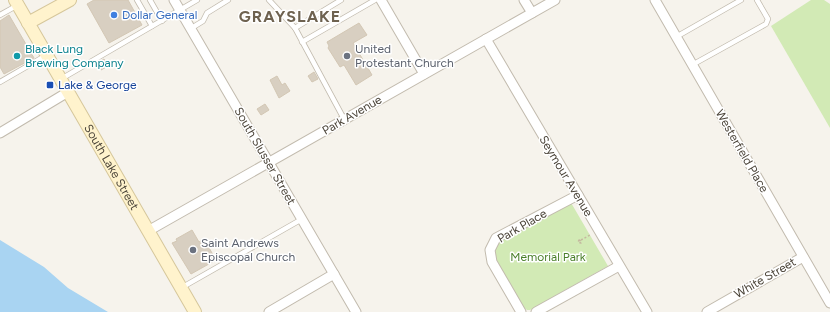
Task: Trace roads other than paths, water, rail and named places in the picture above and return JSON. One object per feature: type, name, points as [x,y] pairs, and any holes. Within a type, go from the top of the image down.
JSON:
[{"type":"street","points":[[28,23],[70,0]]},
{"type":"street","name":"South Slusser Street","points":[[174,0],[356,312]]},
{"type":"street","points":[[381,0],[424,74]]},
{"type":"street","points":[[524,0],[532,13]]},
{"type":"street","name":"Park Avenue","points":[[148,231],[555,0]]},
{"type":"street","name":"Westerfield Place","points":[[655,0],[830,303]]},
{"type":"street","name":"South Lake Street","points":[[17,2],[195,312]]},
{"type":"street","name":"Seymour Avenue","points":[[486,39],[647,312]]},
{"type":"street","points":[[0,133],[68,92]]},
{"type":"street","name":"Park Place","points":[[521,312],[492,262],[490,250],[496,238],[578,195]]},
{"type":"street","name":"White Street","points":[[707,312],[803,257]]},
{"type":"street","points":[[536,312],[619,266]]},
{"type":"street","points":[[269,312],[334,274]]},
{"type":"lane","points":[[137,0],[152,26]]},
{"type":"lane","points":[[150,0],[162,21]]},
{"type":"lane","points":[[61,79],[197,0]]},
{"type":"lane","points":[[190,29],[203,21],[207,13],[228,0]]},
{"type":"lane","points":[[269,0],[294,28],[344,120]]},
{"type":"lane","points":[[294,28],[342,0]]},
{"type":"lane","points":[[302,42],[375,0]]},
{"type":"lane","points":[[676,37],[741,0]]},
{"type":"lane","points":[[692,65],[766,24],[768,19],[757,0]]},
{"type":"lane","points":[[0,15],[17,2]]},
{"type":"lane","points":[[0,82],[47,55]]},
{"type":"lane","points":[[181,288],[302,220]]},
{"type":"water","points":[[0,240],[44,267],[68,288],[108,312],[0,312]]},
{"type":"place","name":"Dollar General","points":[[114,15]]},
{"type":"place","name":"Black Lung Brewing Company","points":[[17,56]]},
{"type":"place","name":"United Protestant Church","points":[[347,56]]},
{"type":"place","name":"Lake & George","points":[[50,85]]},
{"type":"place","name":"Saint Andrews Episcopal Church","points":[[193,250]]},
{"type":"district","name":"GRAYSLAKE","points":[[290,16]]},
{"type":"park label","name":"Memorial Park","points":[[548,257]]}]
